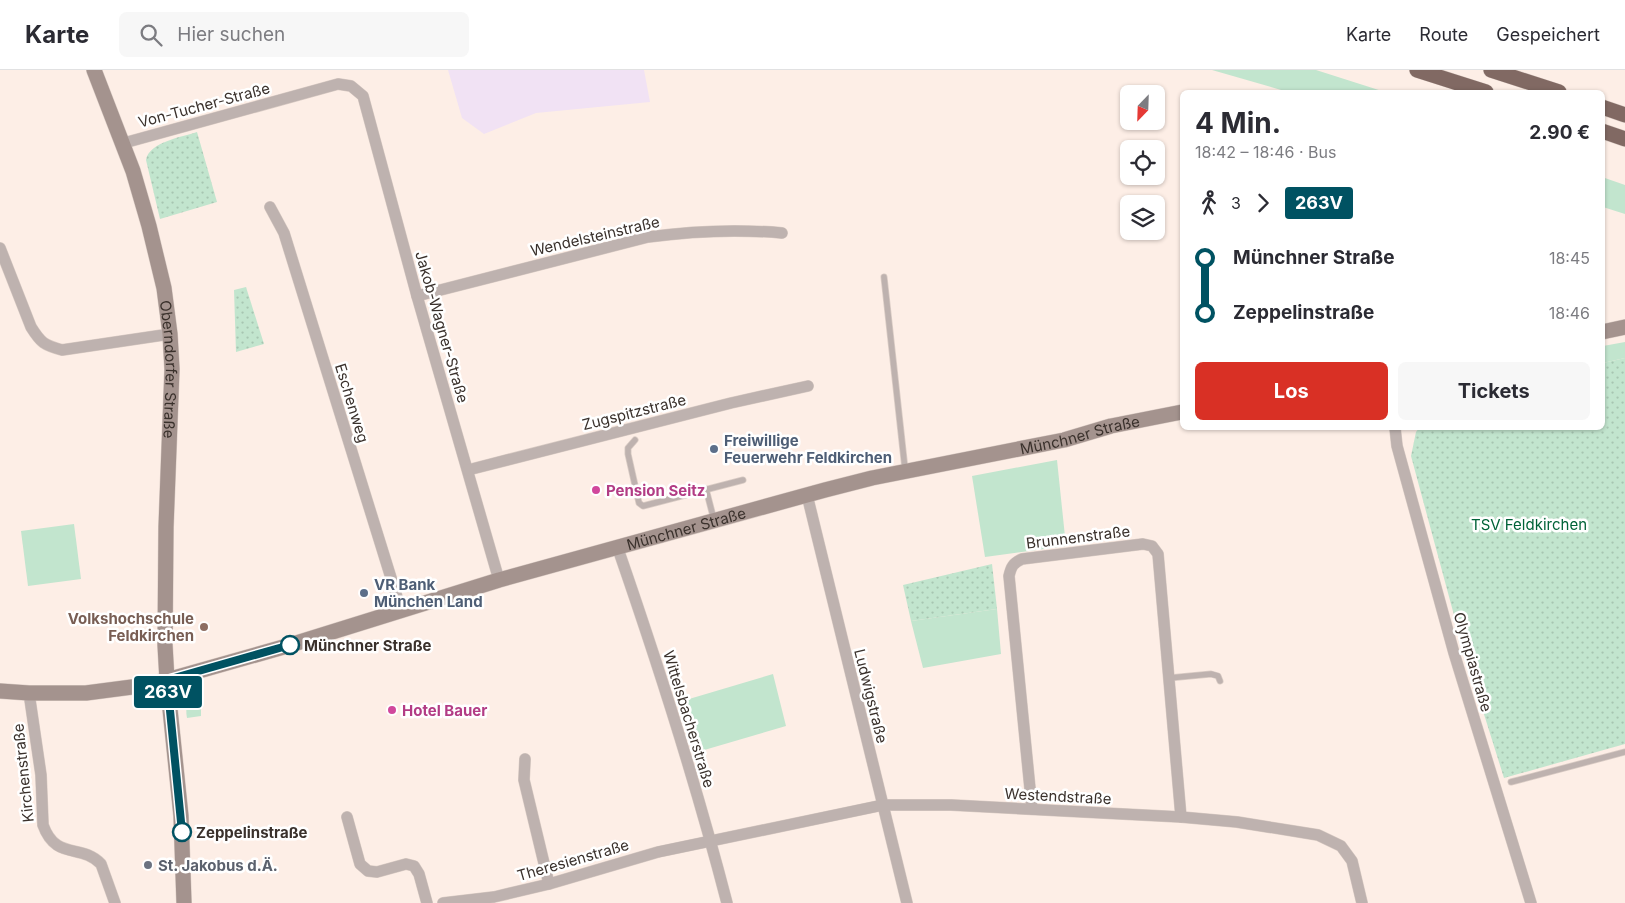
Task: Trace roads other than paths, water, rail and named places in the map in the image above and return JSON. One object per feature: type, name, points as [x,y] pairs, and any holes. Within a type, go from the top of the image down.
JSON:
[{"type":"highway","points":[[1417,70],[1480,90]]},
{"type":"highway","points":[[1491,70],[1553,90]]},
{"type":"highway","points":[[1605,108],[1625,115]]},
{"type":"highway","points":[[1605,132],[1625,139]]},
{"type":"street","name":"Oberndorfer Straße","points":[[94,70],[124,143],[149,226],[164,288],[170,334],[172,369],[166,527],[167,680],[181,816],[184,903]]},
{"type":"street","name":"Von-Tucher-Straße","points":[[124,143],[338,84],[351,86]]},
{"type":"street","name":"Jakob-Wagner-Straße","points":[[351,86],[363,96],[417,296],[499,580]]},
{"type":"street","name":"Eschenweg","points":[[270,207],[284,233],[401,610]]},
{"type":"street","name":"Wendelsteinstraße","points":[[417,296],[648,237],[683,233],[755,230],[782,233]]},
{"type":"street","points":[[0,248],[31,327],[38,339],[46,346],[62,350],[170,334]]},
{"type":"street","points":[[1605,331],[1625,327]]},
{"type":"street","name":"Zugspitzstraße","points":[[468,470],[731,403],[808,386]]},
{"type":"street","name":"Münchner Straße","points":[[0,691],[86,693],[167,680],[499,580],[807,495],[906,472],[1064,440],[1111,426],[1180,412]]},
{"type":"street","name":"Olympiastraße","points":[[1395,430],[1397,446],[1450,636],[1531,903]]},
{"type":"street","name":"Ludwigstraße","points":[[807,495],[907,903]]},
{"type":"street","name":"Brunnenstraße","points":[[1032,810],[1009,576],[1011,566],[1022,559],[1143,544],[1152,546],[1158,554],[1181,817]]},
{"type":"street","name":"Wittelsbacherstraße","points":[[617,546],[711,840],[727,903]]},
{"type":"street","name":"Kirchenstraße","points":[[29,693],[41,775],[43,825],[46,833],[58,847],[88,855],[101,864],[115,903]]},
{"type":"street","points":[[525,758],[524,780],[549,884]]},
{"type":"street","name":"Westendstraße","points":[[711,840],[883,805],[951,806],[1181,817],[1237,822],[1318,835],[1341,846],[1352,861],[1362,903]]},
{"type":"street","points":[[347,817],[360,864],[368,871],[377,872],[406,864],[414,866],[419,874],[427,903]]},
{"type":"street","name":"Theresienstraße","points":[[443,903],[494,897],[549,884],[658,852],[711,840]]},
{"type":"lane","points":[[884,277],[906,472]]},
{"type":"lane","points":[[635,440],[628,448],[628,454],[639,503],[643,506],[743,480]]},
{"type":"lane","points":[[706,489],[714,520]]},
{"type":"lane","points":[[1169,678],[1210,674],[1218,676],[1220,681]]},
{"type":"lane","points":[[1511,782],[1625,752]]},
{"type":"place","name":"Freiwillige Feuerwehr Feldkirchen","points":[[714,449]]},
{"type":"place","name":"Pension Seitz","points":[[596,490]]},
{"type":"place","name":"VR Bank München Land","points":[[364,593]]},
{"type":"place","name":"Volkshochschule Feldkirchen","points":[[204,627]]},
{"type":"place","name":"Münchner Straße","points":[[290,645]]},
{"type":"place","name":"Hotel Bauer","points":[[392,710]]},
{"type":"place","name":"Zeppelinstraße","points":[[182,832]]},
{"type":"place","name":"St. Jakobus d.Ä.","points":[[148,865]]},
{"type":"park label","name":"TSV Feldkirchen","points":[[1529,524]]}]
